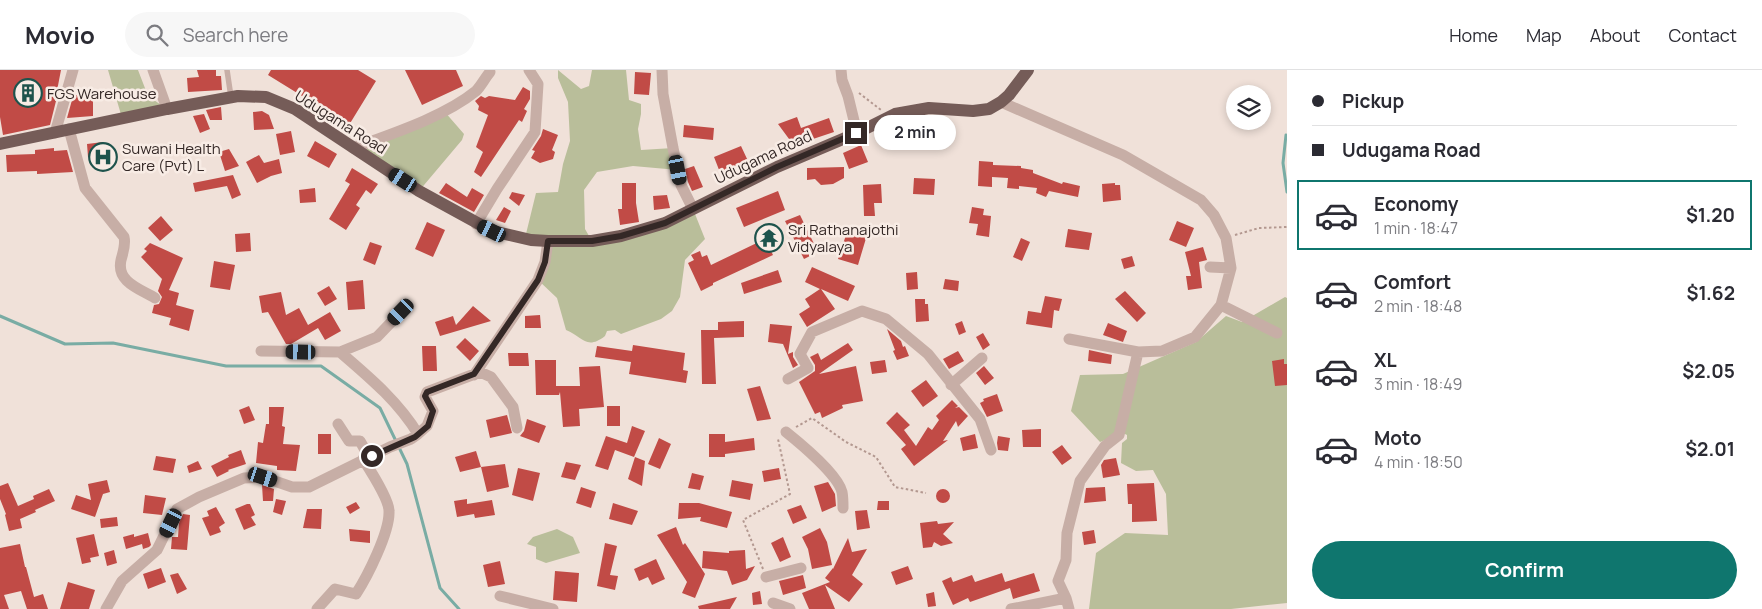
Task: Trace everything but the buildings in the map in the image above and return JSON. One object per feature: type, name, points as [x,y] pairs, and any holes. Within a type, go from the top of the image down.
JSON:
[{"type":"main road","name":"Udugama Road","points":[[0,144],[231,97],[266,96],[295,110],[476,224],[492,231],[548,241],[592,241],[621,236],[665,223],[777,167],[856,133],[888,116],[929,108],[973,111],[989,109],[1001,102],[1016,88],[1028,70]]},
{"type":"street","points":[[55,133],[73,70]]},
{"type":"street","points":[[153,70],[167,109]]},
{"type":"street","points":[[476,224],[535,132],[538,84],[529,70]]},
{"type":"street","points":[[662,70],[663,94],[681,185],[693,209]]},
{"type":"street","points":[[841,70],[856,133]]},
{"type":"street","points":[[353,148],[398,132],[444,111],[477,90],[491,71]]},
{"type":"street","points":[[1001,102],[1124,155],[1201,200],[1214,214],[1226,238],[1232,268],[1222,305],[1195,337],[1162,351],[1138,352],[1068,339]]},
{"type":"street","points":[[69,129],[85,188],[126,242],[120,264],[122,277],[130,284],[155,298]]},
{"type":"street","points":[[474,374],[538,280],[545,262],[548,241]]},
{"type":"street","points":[[1210,267],[1232,268]]},
{"type":"street","points":[[1222,305],[1277,333]]},
{"type":"street","points":[[788,379],[808,368],[800,354],[812,332],[862,311],[886,319],[928,354],[980,420],[991,450]]},
{"type":"street","points":[[261,351],[340,352],[377,337],[401,312]]},
{"type":"street","points":[[340,352],[374,380],[408,418],[416,436]]},
{"type":"street","points":[[1011,609],[1067,603],[1058,581],[1066,560],[1067,534],[1080,481],[1106,446],[1119,435],[1138,352]]},
{"type":"street","points":[[951,385],[982,358]]},
{"type":"street","points":[[106,609],[122,581],[157,550],[177,510],[199,497],[244,478],[263,477],[292,487],[309,487],[366,458],[416,436],[428,426],[433,411],[425,396],[427,392],[480,372],[491,377],[513,407],[517,428]]},
{"type":"street","points":[[317,609],[335,589],[356,594],[385,534],[390,510],[360,441],[349,441],[338,424]]},
{"type":"street","points":[[786,432],[835,478],[842,491],[843,508]]},
{"type":"street","points":[[766,577],[801,568]]},
{"type":"street","points":[[500,596],[553,609]]},
{"type":"street","points":[[773,603],[790,609]]},
{"type":"lane","points":[[227,70],[231,97]]},
{"type":"path","points":[[857,92],[888,116]]},
{"type":"path","points":[[1226,238],[1259,228],[1287,227]]},
{"type":"path","points":[[766,577],[743,520],[790,494],[778,438],[812,418],[846,442],[876,457],[895,487],[926,493]]},
{"type":"green space","points":[[108,70],[138,70],[148,96],[167,109],[122,118]]},
{"type":"green space","points":[[558,70],[581,89],[589,86],[592,70],[626,70],[629,100],[641,104],[638,129],[641,150],[673,148],[678,170],[633,166],[597,172],[584,190],[585,229],[592,241],[693,209],[705,239],[685,260],[680,297],[672,311],[661,319],[621,334],[615,330],[607,331],[605,336],[593,342],[584,341],[566,330],[557,298],[538,280],[548,241],[525,238],[536,193],[558,192],[563,164],[570,141],[568,102],[558,78]]},
{"type":"green space","points":[[444,111],[464,134],[462,140],[419,191],[353,148]]},
{"type":"green space","points":[[1285,297],[1287,298],[1287,603],[1231,609],[1089,609],[1096,553],[1125,533],[1168,535],[1166,494],[1153,470],[1136,471],[1121,463],[1122,443],[1127,439],[1127,435],[1123,433],[1100,442],[1071,411],[1080,375],[1123,374],[1196,342],[1226,316],[1242,322]]},
{"type":"green space","points":[[557,529],[573,537],[580,553],[546,563],[536,559],[536,547],[527,544],[533,537]]},
{"type":"waterway","points":[[1286,135],[1283,163],[1287,192]]},
{"type":"waterway","points":[[0,316],[65,344],[113,343],[226,366],[321,366],[380,408],[407,464],[440,588],[459,609]]},
{"type":"place","name":"FGS Warehouse","points":[[28,93]]},
{"type":"place","name":"Suwani Health Care (Pvt) L","points":[[103,157]]},
{"type":"place","name":"Sri Rathanajothi Vidyalaya","points":[[769,238]]},
{"type":"route","points":[[372,456],[415,437],[428,426],[433,411],[425,396],[427,392],[474,374],[538,280],[545,262],[548,241],[592,241],[621,236],[665,223],[777,167],[856,133]]}]
